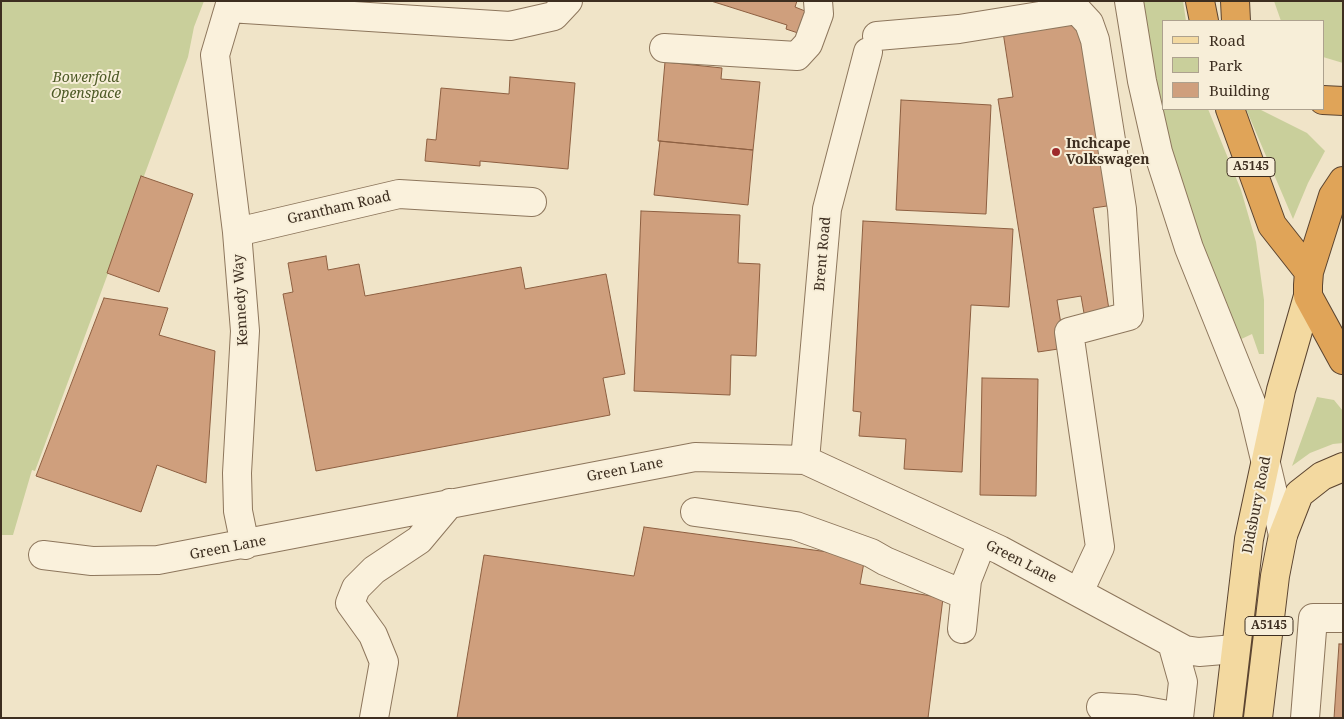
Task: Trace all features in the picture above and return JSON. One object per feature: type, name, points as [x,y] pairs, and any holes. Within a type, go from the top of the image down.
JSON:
[{"type":"highway","points":[[1200,1],[1204,20]]},
{"type":"highway","points":[[1235,1],[1236,20]]},
{"type":"highway","points":[[1324,100],[1343,101]]},
{"type":"highway","name":"A5145","points":[[1230,110],[1272,225],[1308,284]]},
{"type":"highway","points":[[1343,181],[1333,196],[1308,284],[1343,360]]},
{"type":"main road","name":"Didsbury Road","points":[[1228,718],[1248,539],[1281,390],[1308,284]]},
{"type":"main road","name":"A5145","points":[[1258,718],[1274,576],[1283,535],[1300,494],[1322,476],[1343,467]]},
{"type":"street","points":[[230,4],[510,26],[554,16],[568,1]]},
{"type":"street","points":[[664,48],[797,56],[808,44],[818,14],[818,1]]},
{"type":"street","points":[[1129,1],[1142,81],[1158,152],[1189,248],[1252,405],[1283,535]]},
{"type":"street","name":"Kennedy Way","points":[[230,4],[215,55],[236,232],[245,331],[238,473],[238,511],[245,545]]},
{"type":"street","name":"Brent Road","points":[[805,460],[827,209],[872,44],[1077,10],[1089,23],[1095,40],[1122,209],[1129,316],[1069,332],[1100,547],[1079,592]]},
{"type":"street","name":"Grantham Road","points":[[236,232],[399,194],[532,202]]},
{"type":"street","name":"Green Lane","points":[[43,555],[92,562],[135,562],[183,557],[450,503],[695,457],[805,460],[982,542],[1185,650],[1199,652],[1235,649]]},
{"type":"street","points":[[374,718],[384,662],[373,635],[350,603],[356,588],[374,570],[419,540],[450,503]]},
{"type":"street","points":[[695,512],[796,526],[871,553],[885,561],[965,595]]},
{"type":"street","points":[[962,629],[967,580],[982,542]]},
{"type":"street","points":[[1306,718],[1313,618],[1343,618]]},
{"type":"street","points":[[1101,707],[1135,709],[1179,718],[1183,682],[1172,643]]},
{"type":"green space","name":"Bowerfold Openspace","points":[[1,1],[204,1],[194,27],[188,57],[35,471],[32,470],[13,535],[1,535]]},
{"type":"green space","points":[[1142,1],[1183,1],[1186,20],[1162,20],[1162,110],[1208,110],[1241,190],[1256,242],[1264,300],[1264,354],[1259,354],[1252,334],[1235,342],[1200,253],[1152,86]]},
{"type":"green space","points":[[1274,1],[1343,1],[1343,63],[1324,57],[1324,20],[1281,20]]},
{"type":"green space","points":[[1246,110],[1261,110],[1307,133],[1325,151],[1308,183],[1293,219]]},
{"type":"green space","points":[[1317,397],[1334,400],[1343,411],[1343,443],[1333,444],[1310,453],[1292,466]]},
{"type":"building","points":[[711,1],[797,1],[795,7],[805,11],[798,33],[786,29],[787,25]]},
{"type":"building","name":"Inchcape Volkswagen","points":[[1084,19],[1114,205],[1093,208],[1110,316],[1085,319],[1081,296],[1057,300],[1065,348],[1038,352],[998,99],[1013,97],[1003,32]]},
{"type":"building","points":[[665,62],[722,68],[721,79],[760,82],[753,150],[658,141]]},
{"type":"building","points":[[510,77],[575,83],[568,169],[480,161],[480,166],[425,161],[427,139],[436,140],[441,88],[509,94]]},
{"type":"building","points":[[901,100],[991,105],[986,214],[896,210]]},
{"type":"building","points":[[660,141],[753,150],[748,205],[654,195]]},
{"type":"building","points":[[141,176],[193,194],[159,292],[107,273]]},
{"type":"building","points":[[641,211],[740,215],[738,263],[760,264],[756,356],[731,355],[730,395],[634,391]]},
{"type":"building","points":[[863,221],[1013,229],[1009,307],[971,305],[962,472],[904,469],[906,439],[859,436],[861,412],[853,411]]},
{"type":"building","points":[[326,256],[328,270],[359,264],[365,296],[521,267],[525,289],[606,274],[625,374],[603,378],[610,415],[316,471],[283,294],[293,292],[288,263]]},
{"type":"building","points":[[104,298],[168,308],[159,335],[215,351],[206,483],[157,465],[141,512],[36,476]]},
{"type":"building","points":[[982,378],[1038,379],[1036,496],[980,495]]},
{"type":"building","points":[[644,527],[865,557],[860,584],[943,598],[928,718],[457,718],[484,555],[634,576]]},
{"type":"building","points":[[1339,644],[1343,644],[1343,718],[1334,718]]},
{"type":"place","name":"Inchcape Volkswagen","points":[[1056,152]]}]
